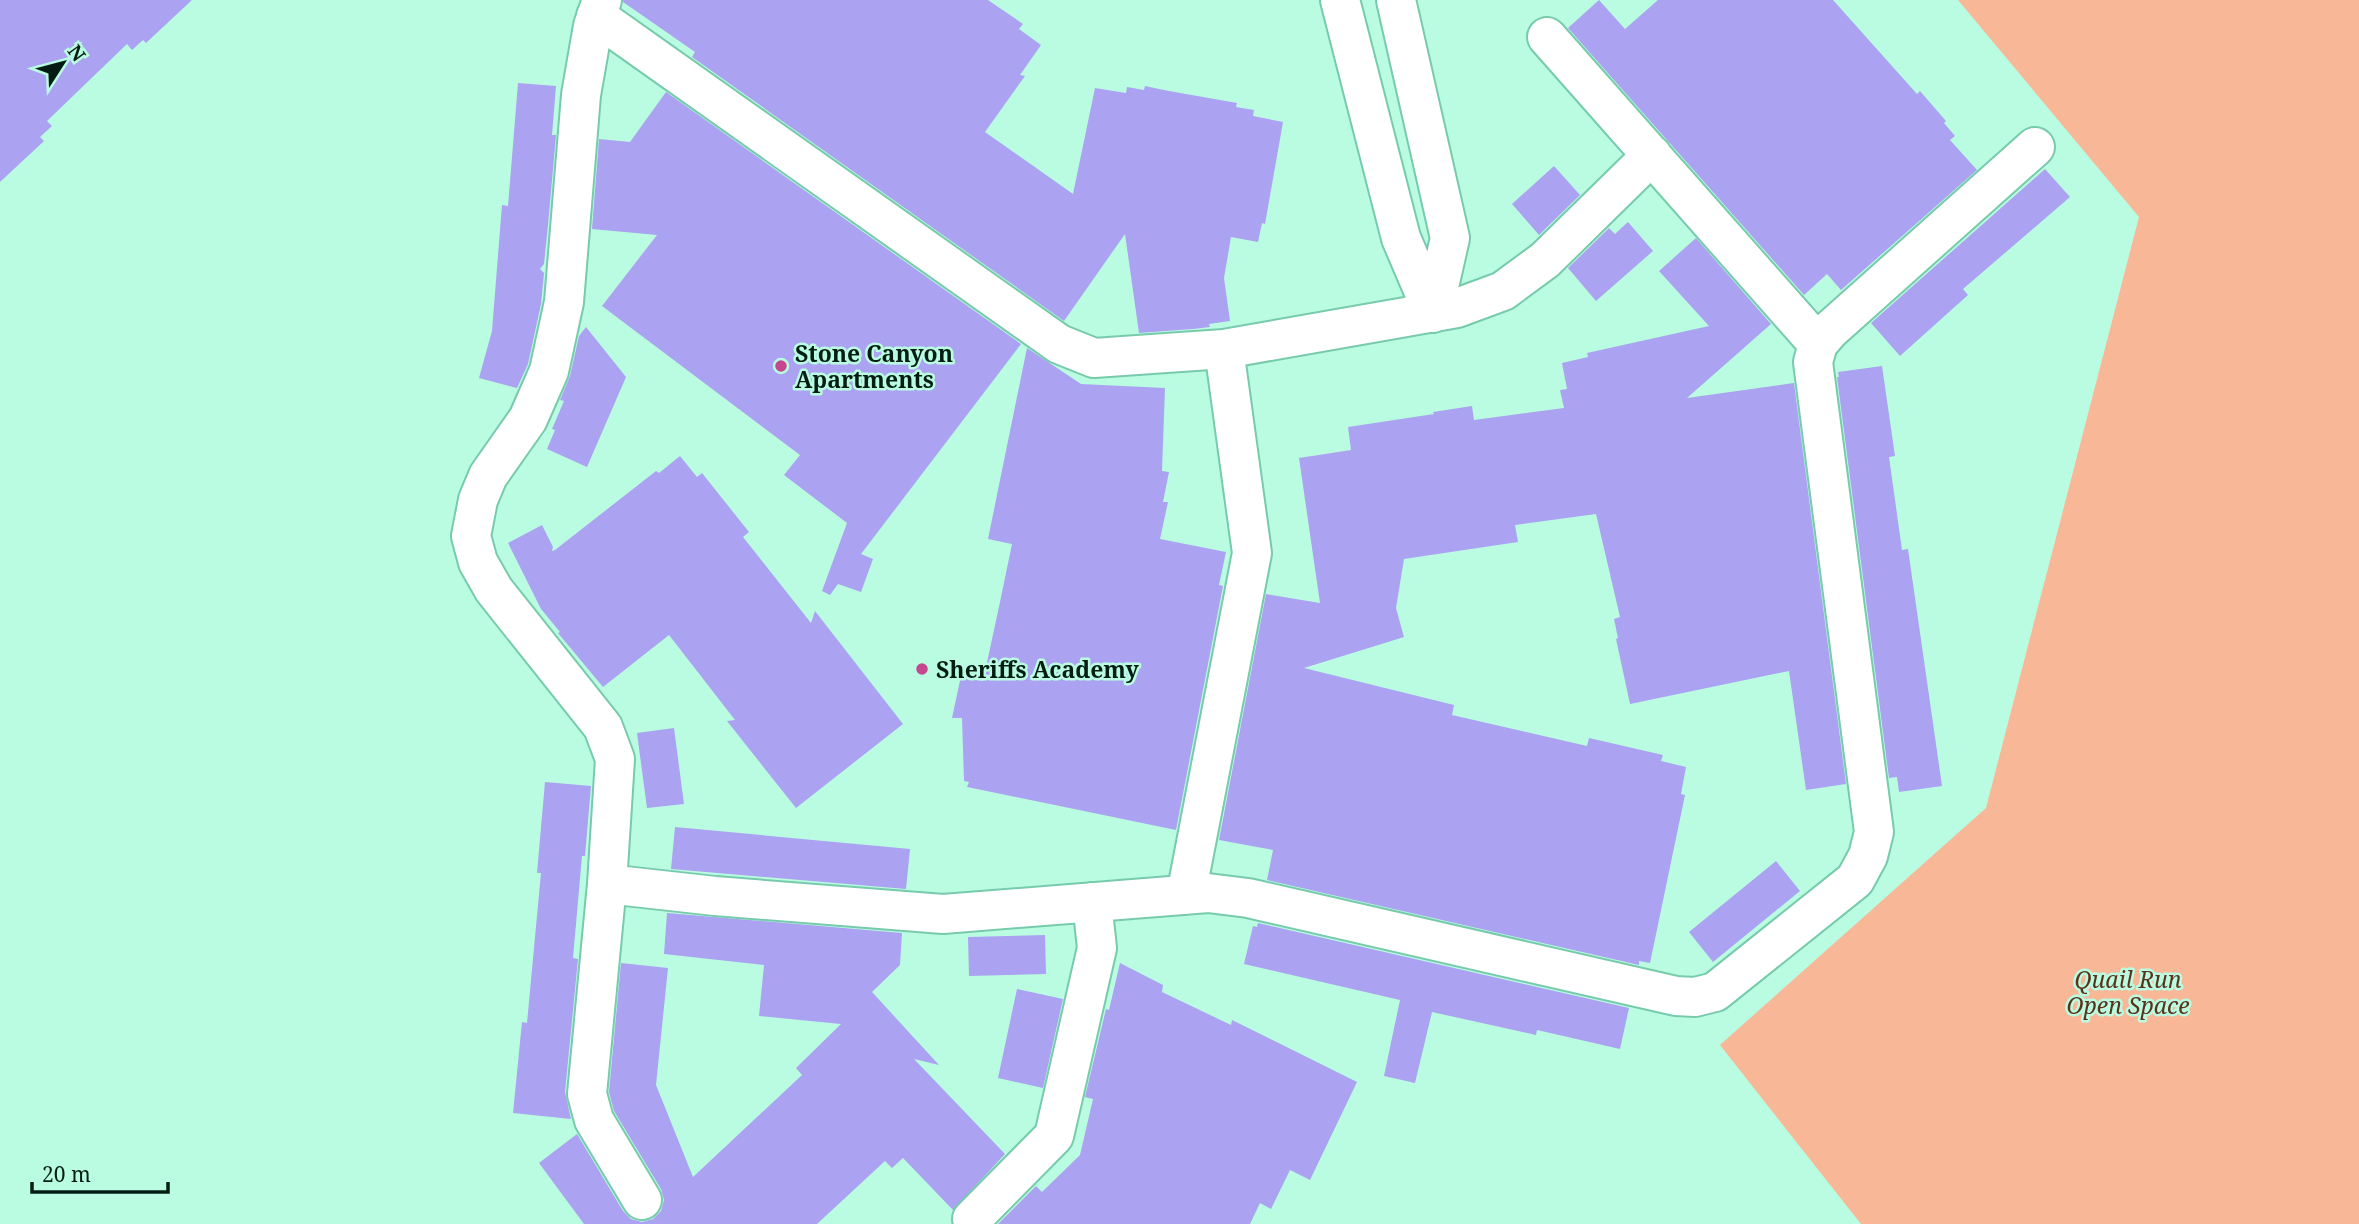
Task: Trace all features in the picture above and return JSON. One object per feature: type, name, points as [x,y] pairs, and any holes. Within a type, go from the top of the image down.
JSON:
[{"type":"lane","points":[[1340,0],[1401,238],[1433,313]]},
{"type":"lane","points":[[1396,0],[1450,238],[1433,313]]},
{"type":"lane","points":[[642,1200],[594,1120],[587,1094],[607,884],[615,759],[603,727],[494,590],[478,562],[471,536],[478,500],[488,476],[528,419],[549,371],[564,302],[581,95],[599,8],[1059,344],[1094,358],[1224,349],[1457,308],[1503,291],[1545,260],[1652,155]]},
{"type":"lane","points":[[1548,37],[1818,344]]},
{"type":"lane","points":[[607,884],[943,914],[1208,893],[1248,898],[1676,996],[1695,997],[1716,992],[1855,880],[1868,856],[1874,832],[1814,362],[1818,344],[1830,330],[2035,148]]},
{"type":"lane","points":[[1186,895],[1252,553],[1224,349]]},
{"type":"lane","points":[[972,1219],[1054,1136],[1097,948],[1092,902]]},
{"type":"green space","name":"Quail Run Open Space","points":[[1958,0],[2359,0],[2359,1224],[1861,1224],[1720,1045],[1986,808],[2139,217]]},
{"type":"building","points":[[0,0],[192,0],[146,43],[143,40],[132,50],[127,44],[47,121],[52,126],[40,137],[44,141],[0,182]]},
{"type":"building","points":[[623,0],[988,0],[1023,24],[1019,29],[1041,45],[1020,75],[1025,76],[985,132],[1073,194],[1095,88],[1126,93],[1127,87],[1144,90],[1145,86],[1237,103],[1236,107],[1254,110],[1253,116],[1283,122],[1265,224],[1262,223],[1258,242],[1231,237],[1224,278],[1230,321],[1209,324],[1210,327],[1139,333],[1125,234],[1064,321],[692,57],[695,52]]},
{"type":"building","points":[[1599,0],[1625,29],[1658,0],[1833,0],[1917,94],[1920,91],[1946,121],[1944,123],[1955,136],[1950,140],[1977,170],[1841,290],[1827,274],[1804,295],[1568,28]]},
{"type":"building","points":[[518,83],[556,86],[552,135],[556,135],[544,264],[540,269],[544,273],[541,304],[528,364],[517,388],[479,378],[492,331],[502,205],[508,206]]},
{"type":"building","points":[[666,92],[1021,344],[861,554],[873,559],[861,592],[838,584],[830,595],[822,591],[847,523],[784,475],[800,455],[602,306],[657,235],[592,229],[599,139],[630,142]]},
{"type":"building","points":[[1554,166],[1580,195],[1539,235],[1512,204]]},
{"type":"building","points":[[2045,169],[2070,197],[1963,289],[1968,295],[1900,356],[1871,323]]},
{"type":"building","points":[[1628,222],[1653,251],[1596,301],[1568,268],[1609,228],[1615,234]]},
{"type":"building","points":[[1696,238],[1771,324],[1687,398],[1794,383],[1846,784],[1806,790],[1789,671],[1630,704],[1616,639],[1614,619],[1620,617],[1596,514],[1515,525],[1518,542],[1404,559],[1396,608],[1404,637],[1304,668],[1454,705],[1452,715],[1587,746],[1589,738],[1663,755],[1661,761],[1686,767],[1681,794],[1685,795],[1650,963],[1639,961],[1639,965],[1267,880],[1273,850],[1219,840],[1266,594],[1320,603],[1299,458],[1351,450],[1348,427],[1472,406],[1474,420],[1564,408],[1560,390],[1567,389],[1562,363],[1588,357],[1587,353],[1709,326],[1659,271]]},
{"type":"building","points":[[586,327],[626,377],[587,467],[547,449],[564,401],[560,400],[570,376],[579,336]]},
{"type":"building","points":[[1027,348],[1081,384],[1165,388],[1162,471],[1169,472],[1163,502],[1168,502],[1160,539],[1226,552],[1219,585],[1223,586],[1176,830],[967,787],[969,782],[964,781],[962,718],[952,718],[961,676],[983,681],[1012,544],[988,539]]},
{"type":"building","points":[[1882,366],[1895,456],[1889,457],[1902,550],[1908,549],[1942,786],[1899,792],[1897,777],[1889,778],[1837,377],[1838,372]]},
{"type":"building","points":[[680,456],[697,477],[702,473],[749,532],[743,537],[811,623],[815,611],[903,724],[796,808],[727,721],[735,720],[669,635],[603,687],[541,609],[508,543],[542,525],[553,547],[552,551],[555,550],[656,471],[659,473]]},
{"type":"building","points":[[674,728],[684,804],[647,808],[637,733]]},
{"type":"building","points":[[545,782],[591,786],[573,958],[578,959],[565,1092],[571,1119],[513,1113],[522,1022],[527,1023],[541,873],[537,873]]},
{"type":"building","points":[[675,827],[910,849],[906,889],[671,869]]},
{"type":"building","points":[[1776,861],[1800,891],[1713,962],[1689,932]]},
{"type":"building","points":[[667,913],[902,933],[900,965],[872,992],[939,1065],[914,1059],[1005,1154],[953,1210],[903,1158],[892,1168],[885,1161],[817,1224],[584,1224],[539,1163],[577,1134],[623,1211],[631,1219],[642,1222],[653,1219],[661,1211],[664,1200],[661,1189],[614,1111],[609,1092],[621,963],[668,968],[656,1085],[693,1177],[802,1075],[796,1068],[841,1024],[759,1016],[764,965],[664,954]]},
{"type":"building","points":[[1258,923],[1629,1008],[1620,1049],[1537,1030],[1536,1035],[1432,1012],[1415,1083],[1384,1076],[1400,1000],[1244,964],[1253,926],[1257,927]]},
{"type":"building","points":[[1045,935],[1046,974],[969,976],[968,937]]},
{"type":"building","points":[[1120,963],[1163,985],[1162,992],[1231,1025],[1232,1020],[1357,1082],[1310,1180],[1290,1170],[1271,1209],[1260,1203],[1250,1224],[998,1224],[1036,1186],[1042,1192],[1080,1155],[1093,1099],[1085,1097]]},
{"type":"building","points":[[1017,989],[1063,999],[1043,1088],[998,1078]]},
{"type":"place","name":"Stone Canyon Apartments","points":[[781,366]]},
{"type":"place","name":"Sheriffs Academy","points":[[922,669]]}]
